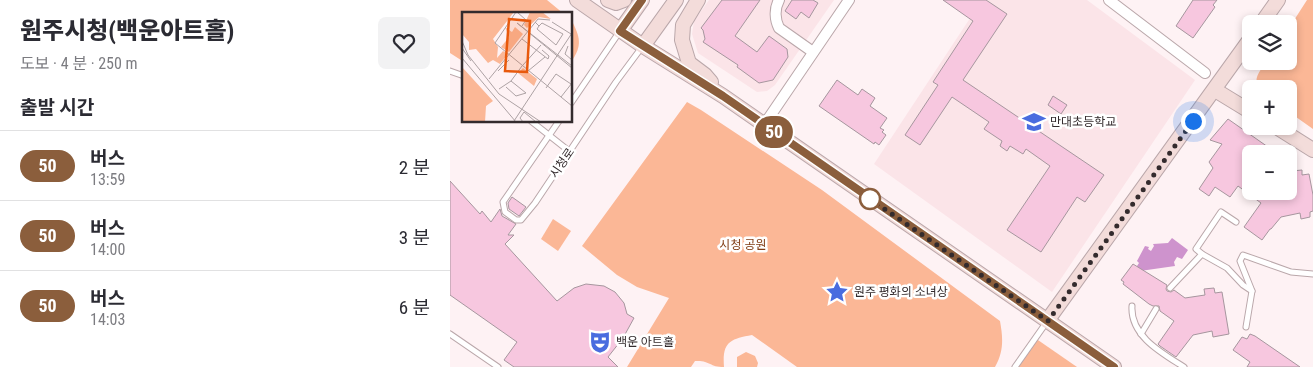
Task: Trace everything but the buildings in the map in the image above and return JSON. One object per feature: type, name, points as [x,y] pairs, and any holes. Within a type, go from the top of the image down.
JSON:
[{"type":"street","points":[[577,0],[620,31],[723,96],[1114,367]]},
{"type":"street","points":[[608,0],[616,2],[624,0]]},
{"type":"street","points":[[620,31],[642,0]]},
{"type":"street","name":"시청로","points":[[643,46],[676,0]]},
{"type":"street","points":[[698,0],[683,25],[682,40],[685,52],[689,63],[705,75],[723,96]]},
{"type":"street","points":[[779,0],[776,22],[779,28],[814,52]]},
{"type":"street","points":[[764,125],[849,0]]},
{"type":"street","points":[[1109,0],[1205,73]]},
{"type":"street","points":[[1267,15],[1278,0]]},
{"type":"street","points":[[1048,321],[1242,51]]},
{"type":"street","points":[[1216,90],[1242,106]]},
{"type":"street","points":[[1289,135],[1313,150]]},
{"type":"lane","points":[[572,102],[620,31]]},
{"type":"lane","name":"시청로","points":[[558,122],[502,202],[503,210],[516,220],[521,220],[643,46]]},
{"type":"lane","points":[[450,71],[462,75]]},
{"type":"lane","points":[[532,122],[569,151]]},
{"type":"lane","points":[[1236,222],[1221,212],[1196,249],[1227,268],[1243,285],[1252,291]]},
{"type":"lane","points":[[1170,288],[1202,254]]},
{"type":"lane","points":[[1246,327],[1252,291],[1240,261],[1243,255],[1292,272],[1313,274]]},
{"type":"lane","points":[[1132,306],[1132,316],[1141,334],[1153,347],[1184,367]]},
{"type":"lane","points":[[1141,334],[1156,309]]},
{"type":"lane","points":[[1014,367],[1048,321]]},
{"type":"lane","points":[[450,334],[498,367]]},
{"type":"shaded area","points":[[709,0],[834,0],[775,85],[767,91],[757,92],[698,53],[692,34],[694,21]]},
{"type":"shaded area","name":"만대초등학교","points":[[982,0],[1087,0],[1195,80],[1052,292],[874,164]]},
{"type":"shaded area","points":[[1172,238],[1188,250],[1182,259],[1177,257],[1174,262],[1175,266],[1133,272],[1139,263],[1137,261],[1145,246],[1149,247],[1148,249],[1151,251],[1154,246],[1153,244],[1168,243]]},
{"type":"green space","points":[[450,0],[547,0],[562,12],[462,12],[462,61],[450,53]]},
{"type":"green space","points":[[1307,0],[1313,0],[1313,129],[1297,118],[1297,80],[1256,80],[1261,70],[1297,70],[1297,16]]},
{"type":"green space","points":[[572,21],[579,41],[572,60]]},
{"type":"green space","name":"시청 공원","points":[[687,102],[822,190],[1000,321],[1002,344],[995,367],[797,367],[752,335],[738,338],[729,343],[724,352],[724,367],[695,361],[691,367],[627,367],[669,298],[637,287],[617,275],[582,246]]},
{"type":"green space","points":[[553,219],[571,231],[558,251],[541,239]]},
{"type":"green space","points":[[1035,338],[1077,367],[1016,367]]},
{"type":"green space","points":[[746,352],[755,356],[758,363],[757,367],[737,367],[737,357]]},
{"type":"bus line","name":"50","points":[[642,0],[620,31],[723,96],[1114,367]]},
{"type":"place","name":"만대초등학교","points":[[1034,122]]},
{"type":"place","name":"원주 평화의 소녀상","points":[[837,292]]},
{"type":"place","name":"백운 아트홀","points":[[600,342]]},
{"type":"route","points":[[870,199],[1048,321],[1193,121]]}]
